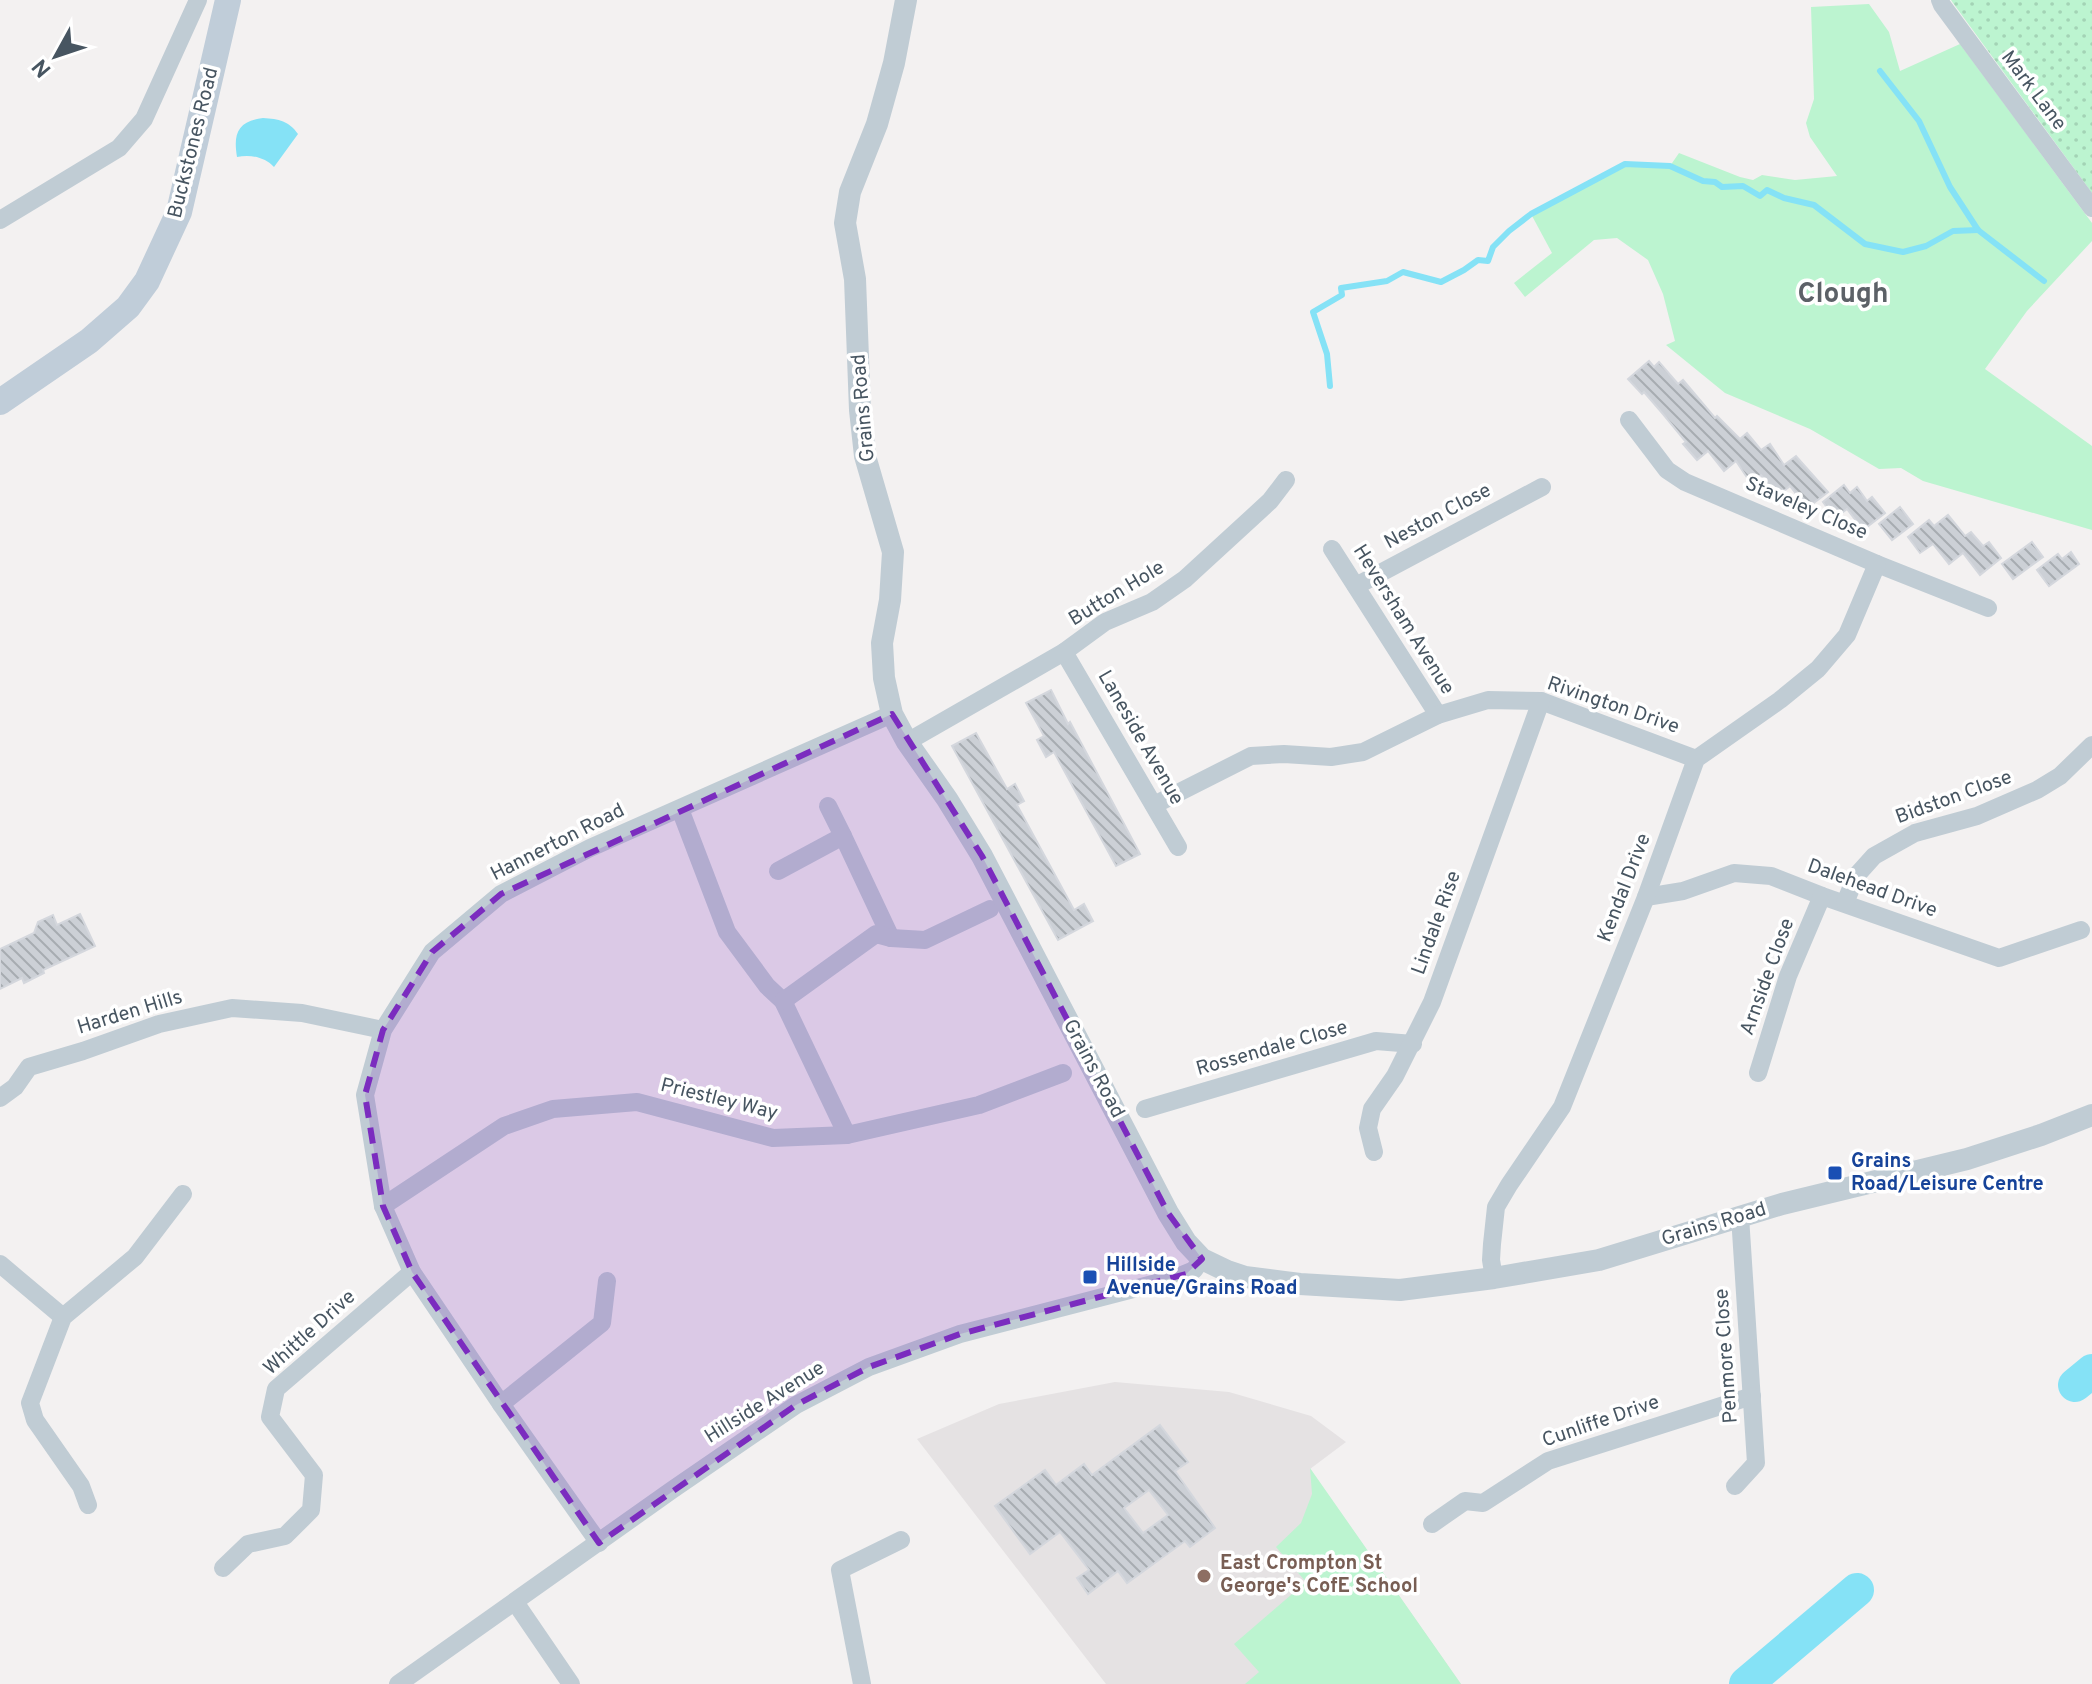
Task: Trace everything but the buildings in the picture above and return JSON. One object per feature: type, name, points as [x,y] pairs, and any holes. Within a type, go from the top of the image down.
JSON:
[{"type":"main road","name":"Buckstones Road","points":[[0,402],[89,341],[128,307],[147,281],[179,212],[228,0]]},
{"type":"street","points":[[0,220],[119,148],[144,119],[198,0]]},
{"type":"street","name":"Grains Road","points":[[906,0],[890,78],[877,124],[850,192],[845,223],[855,279],[865,456],[893,552],[890,600],[882,643],[884,678],[892,714],[982,856],[1168,1213],[1186,1242],[1202,1259],[1245,1277],[1300,1284],[1400,1290],[1494,1278],[1599,1260],[1782,1204],[1967,1159],[2092,1115]]},
{"type":"street","name":"Mark Lane","points":[[1940,0],[2092,208]]},
{"type":"street","name":"Staveley Close","points":[[1629,420],[1675,476],[1877,564],[1988,608]]},
{"type":"street","name":"Button Hole","points":[[907,742],[1064,652],[1105,622],[1152,602],[1185,579],[1270,501],[1286,480]]},
{"type":"street","name":"Neston Close","points":[[1356,586],[1542,487]]},
{"type":"street","name":"Heversham Avenue","points":[[1332,549],[1438,715]]},
{"type":"street","points":[[1696,759],[1818,669],[1847,635],[1877,564]]},
{"type":"street","name":"Laneside Avenue","points":[[1064,652],[1178,847]]},
{"type":"street","name":"Rivington Drive","points":[[1154,805],[1251,756],[1284,754],[1331,757],[1363,752],[1438,715],[1488,700],[1541,701],[1696,759]]},
{"type":"street","name":"Lindale Rise","points":[[1374,1152],[1368,1128],[1372,1109],[1413,1044],[1432,1002],[1541,701]]},
{"type":"street","name":"Hannerton Road","points":[[599,1543],[412,1272],[383,1206],[365,1095],[383,1030],[432,952],[501,894],[590,848],[892,714]]},
{"type":"street","name":"Bidston Close","points":[[1845,903],[1856,876],[1874,856],[1915,833],[1977,816],[2037,790],[2060,776],[2092,745]]},
{"type":"street","name":"Kendal Drive","points":[[1494,1278],[1491,1260],[1496,1207],[1562,1107],[1646,897],[1696,759]]},
{"type":"street","points":[[828,806],[891,938]]},
{"type":"street","points":[[680,809],[727,932],[767,986],[783,1001],[847,1135]]},
{"type":"street","points":[[778,871],[843,836]]},
{"type":"street","name":"Dalehead Drive","points":[[1646,897],[1683,891],[1734,873],[1771,876],[1999,958],[2081,930]]},
{"type":"street","name":"Arnside Close","points":[[1758,1073],[1788,976],[1822,896]]},
{"type":"street","points":[[783,1001],[876,934],[926,940],[990,909]]},
{"type":"street","name":"Harden Hills","points":[[0,1098],[15,1087],[29,1067],[159,1024],[232,1008],[302,1013],[383,1030]]},
{"type":"street","name":"Rossendale Close","points":[[1145,1109],[1376,1041],[1413,1044]]},
{"type":"street","name":"Priestley Way","points":[[383,1206],[504,1126],[553,1109],[637,1102],[773,1138],[847,1135],[979,1105],[1063,1073]]},
{"type":"street","points":[[88,1505],[81,1486],[35,1420],[30,1403],[63,1317],[135,1257],[183,1194]]},
{"type":"street","name":"Penmore Close","points":[[1735,1486],[1756,1463],[1740,1216]]},
{"type":"street","name":"Hillside Avenue","points":[[398,1684],[796,1405],[869,1367],[960,1334],[1186,1274],[1194,1270],[1202,1259]]},
{"type":"street","points":[[0,1264],[63,1317]]},
{"type":"street","name":"Whittle Drive","points":[[223,1568],[248,1544],[285,1536],[311,1510],[314,1475],[270,1417],[276,1389],[412,1272]]},
{"type":"street","points":[[501,1404],[602,1323],[607,1281]]},
{"type":"street","name":"Cunliffe Drive","points":[[1432,1524],[1465,1501],[1483,1503],[1548,1461],[1752,1396]]},
{"type":"street","points":[[862,1684],[840,1570],[901,1540]]},
{"type":"street","points":[[515,1602],[571,1684]]},
{"type":"highlighted area","points":[[892,714],[982,856],[1168,1213],[1202,1259],[1186,1274],[960,1334],[869,1367],[796,1405],[599,1543],[412,1272],[383,1206],[365,1095],[383,1030],[432,952],[501,894]]},
{"type":"shaded area","name":"East Crompton St George's CofE School","points":[[1115,1382],[1229,1392],[1311,1416],[1346,1442],[1310,1469],[1461,1684],[1106,1684],[917,1439],[999,1404]]},
{"type":"green space","points":[[1951,0],[2092,0],[2092,193],[1953,3]]},
{"type":"green space","points":[[1869,4],[1889,32],[1900,71],[1960,44],[2092,223],[2092,241],[2027,311],[1985,369],[2092,446],[2092,530],[1923,481],[1901,468],[1879,469],[1810,429],[1725,393],[1666,345],[1675,341],[1663,294],[1648,260],[1617,238],[1594,240],[1525,297],[1514,283],[1552,253],[1531,214],[1625,164],[1670,166],[1679,153],[1753,180],[1762,175],[1795,180],[1837,176],[1810,137],[1806,123],[1814,99],[1811,7]]},
{"type":"green space","points":[[1310,1468],[1461,1684],[1245,1684],[1259,1672],[1234,1644],[1306,1582],[1276,1547],[1301,1523],[1312,1494]]},
{"type":"water","points":[[263,118],[283,122],[298,134],[274,167],[257,157],[237,157],[239,130],[248,122]]},
{"type":"waterway","points":[[1880,71],[1919,121],[1950,187],[1978,230],[2044,281]]},
{"type":"waterway","points":[[1330,386],[1327,354],[1313,312],[1342,295],[1341,288],[1387,281],[1403,272],[1441,282],[1478,260],[1488,261],[1493,247],[1531,214],[1625,164],[1670,166],[1722,187],[1743,186],[1760,196],[1767,190],[1784,198],[1814,205],[1865,244],[1903,252],[1926,246],[1953,231],[1978,230]]},
{"type":"waterway","points":[[2075,1385],[2092,1371]]},
{"type":"waterway","points":[[1746,1684],[1857,1590]]},
{"type":"place","name":"Grains Road/Leisure Centre","points":[[1835,1173]]},
{"type":"place","name":"Hillside Avenue/Grains Road","points":[[1090,1277]]},
{"type":"place","name":"East Crompton St George's CofE School","points":[[1204,1576]]},
{"type":"district","name":"Clough","points":[[1843,295]]}]
